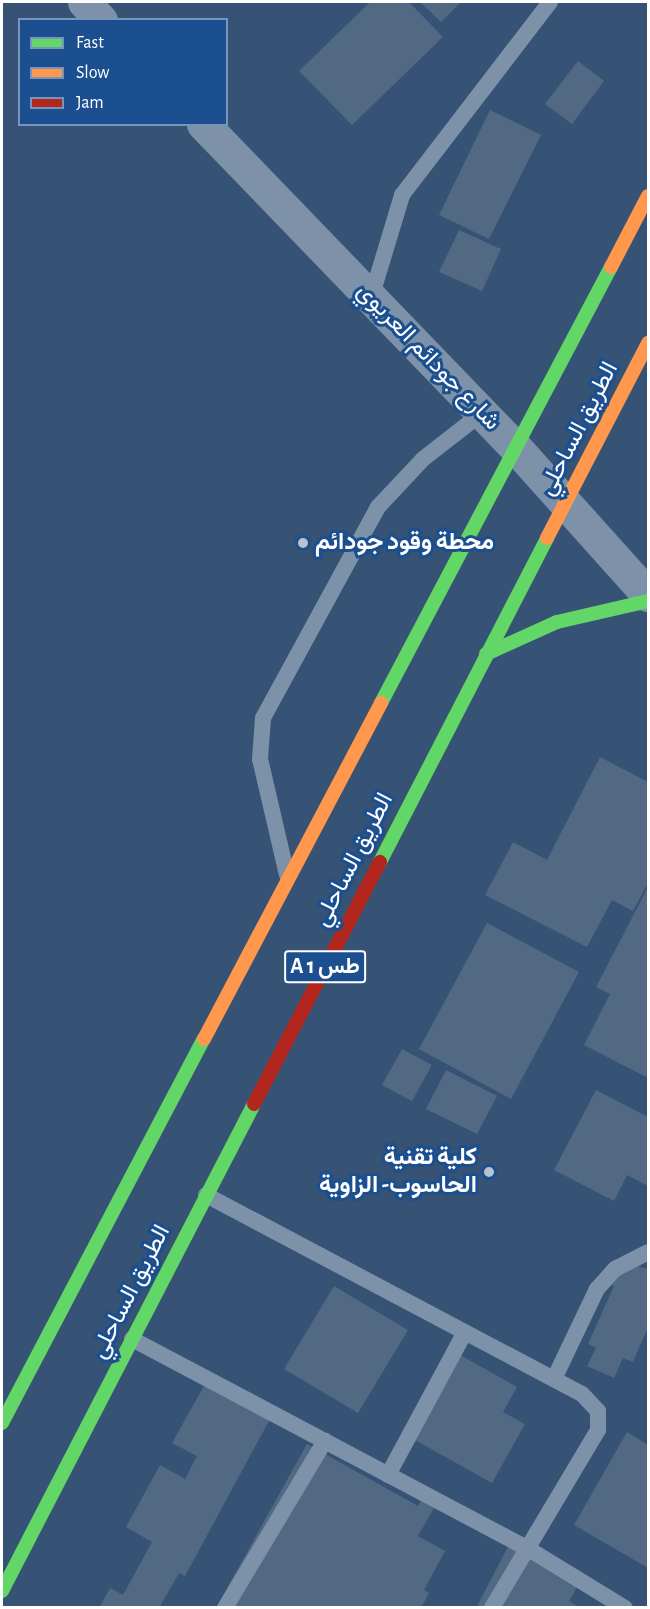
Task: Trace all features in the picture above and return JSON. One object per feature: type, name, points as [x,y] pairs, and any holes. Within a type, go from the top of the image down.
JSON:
[{"type":"highway","name":"الطريق الساحلي","points":[[2,1423],[648,195]]},
{"type":"highway","name":"الطريق الساحلي","points":[[2,1591],[648,343]]},
{"type":"highway","points":[[486,654],[557,622],[648,601]]},
{"type":"street","points":[[84,2],[99,18]]},
{"type":"street","name":"شارع جودائم العريوي","points":[[205,126],[516,448],[648,595]]},
{"type":"lane","points":[[371,298],[402,195],[550,2]]},
{"type":"lane","points":[[288,876],[260,759],[264,718],[378,507],[423,459],[482,413]]},
{"type":"lane","points":[[206,1195],[582,1394],[598,1412],[598,1430],[492,1608]]},
{"type":"lane","points":[[554,1379],[597,1289],[615,1269],[648,1252]]},
{"type":"lane","points":[[388,1475],[465,1332]]},
{"type":"lane","points":[[132,1339],[527,1548],[626,1608]]},
{"type":"lane","points":[[225,1608],[325,1441]]},
{"type":"building","points":[[370,2],[409,2],[443,37],[352,125],[299,71]]},
{"type":"building","points":[[420,2],[461,2],[441,22]]},
{"type":"building","points":[[578,61],[604,81],[572,124],[545,104]]},
{"type":"building","points":[[490,110],[541,135],[489,239],[439,215]]},
{"type":"building","points":[[459,230],[501,249],[482,291],[439,272]]},
{"type":"building","points":[[600,757],[648,782],[648,883],[633,911],[612,900],[587,947],[485,895],[513,842],[547,860]]},
{"type":"building","points":[[648,887],[648,1078],[584,1045],[610,994],[596,987]]},
{"type":"building","points":[[487,923],[579,972],[511,1099],[419,1049]]},
{"type":"building","points":[[402,1049],[432,1065],[412,1101],[382,1085]]},
{"type":"building","points":[[446,1070],[497,1096],[477,1134],[426,1109]]},
{"type":"building","points":[[596,1090],[648,1117],[648,1186],[627,1175],[614,1201],[554,1170]]},
{"type":"building","points":[[613,1260],[648,1269],[648,1327],[633,1362],[623,1358],[614,1378],[587,1366],[596,1348],[588,1344],[614,1286],[604,1281]]},
{"type":"building","points":[[334,1286],[408,1330],[358,1413],[284,1369]]},
{"type":"building","points":[[453,1351],[517,1387],[503,1412],[525,1424],[492,1483],[406,1435]]},
{"type":"building","points":[[205,1384],[270,1419],[185,1576],[179,1573],[159,1608],[99,1608],[110,1588],[123,1595],[152,1542],[126,1527],[160,1465],[185,1479],[197,1456],[172,1443]]},
{"type":"building","points":[[627,1432],[648,1445],[648,1568],[574,1525]]},
{"type":"building","points":[[307,1444],[418,1506],[426,1492],[439,1499],[418,1536],[445,1551],[424,1590],[429,1593],[421,1608],[216,1608]]},
{"type":"building","points":[[509,1545],[580,1582],[569,1601],[580,1608],[476,1608]]},
{"type":"traffic: fast","points":[[381,703],[611,267]]},
{"type":"traffic: fast","points":[[380,862],[547,538]]},
{"type":"traffic: fast","points":[[486,654],[557,622],[648,601]]},
{"type":"traffic: fast","points":[[2,1423],[204,1039]]},
{"type":"traffic: fast","points":[[2,1591],[254,1104]]},
{"type":"traffic: slow","points":[[611,267],[648,196]]},
{"type":"traffic: slow","points":[[547,538],[648,343]]},
{"type":"traffic: slow","points":[[204,1039],[381,703]]},
{"type":"traffic: jam","points":[[254,1104],[380,862]]},
{"type":"place","name":"محطة وقود جودائم","points":[[303,543]]},
{"type":"place","name":"كلية تقنية الحاسوب- الزاوية","points":[[489,1172]]}]
